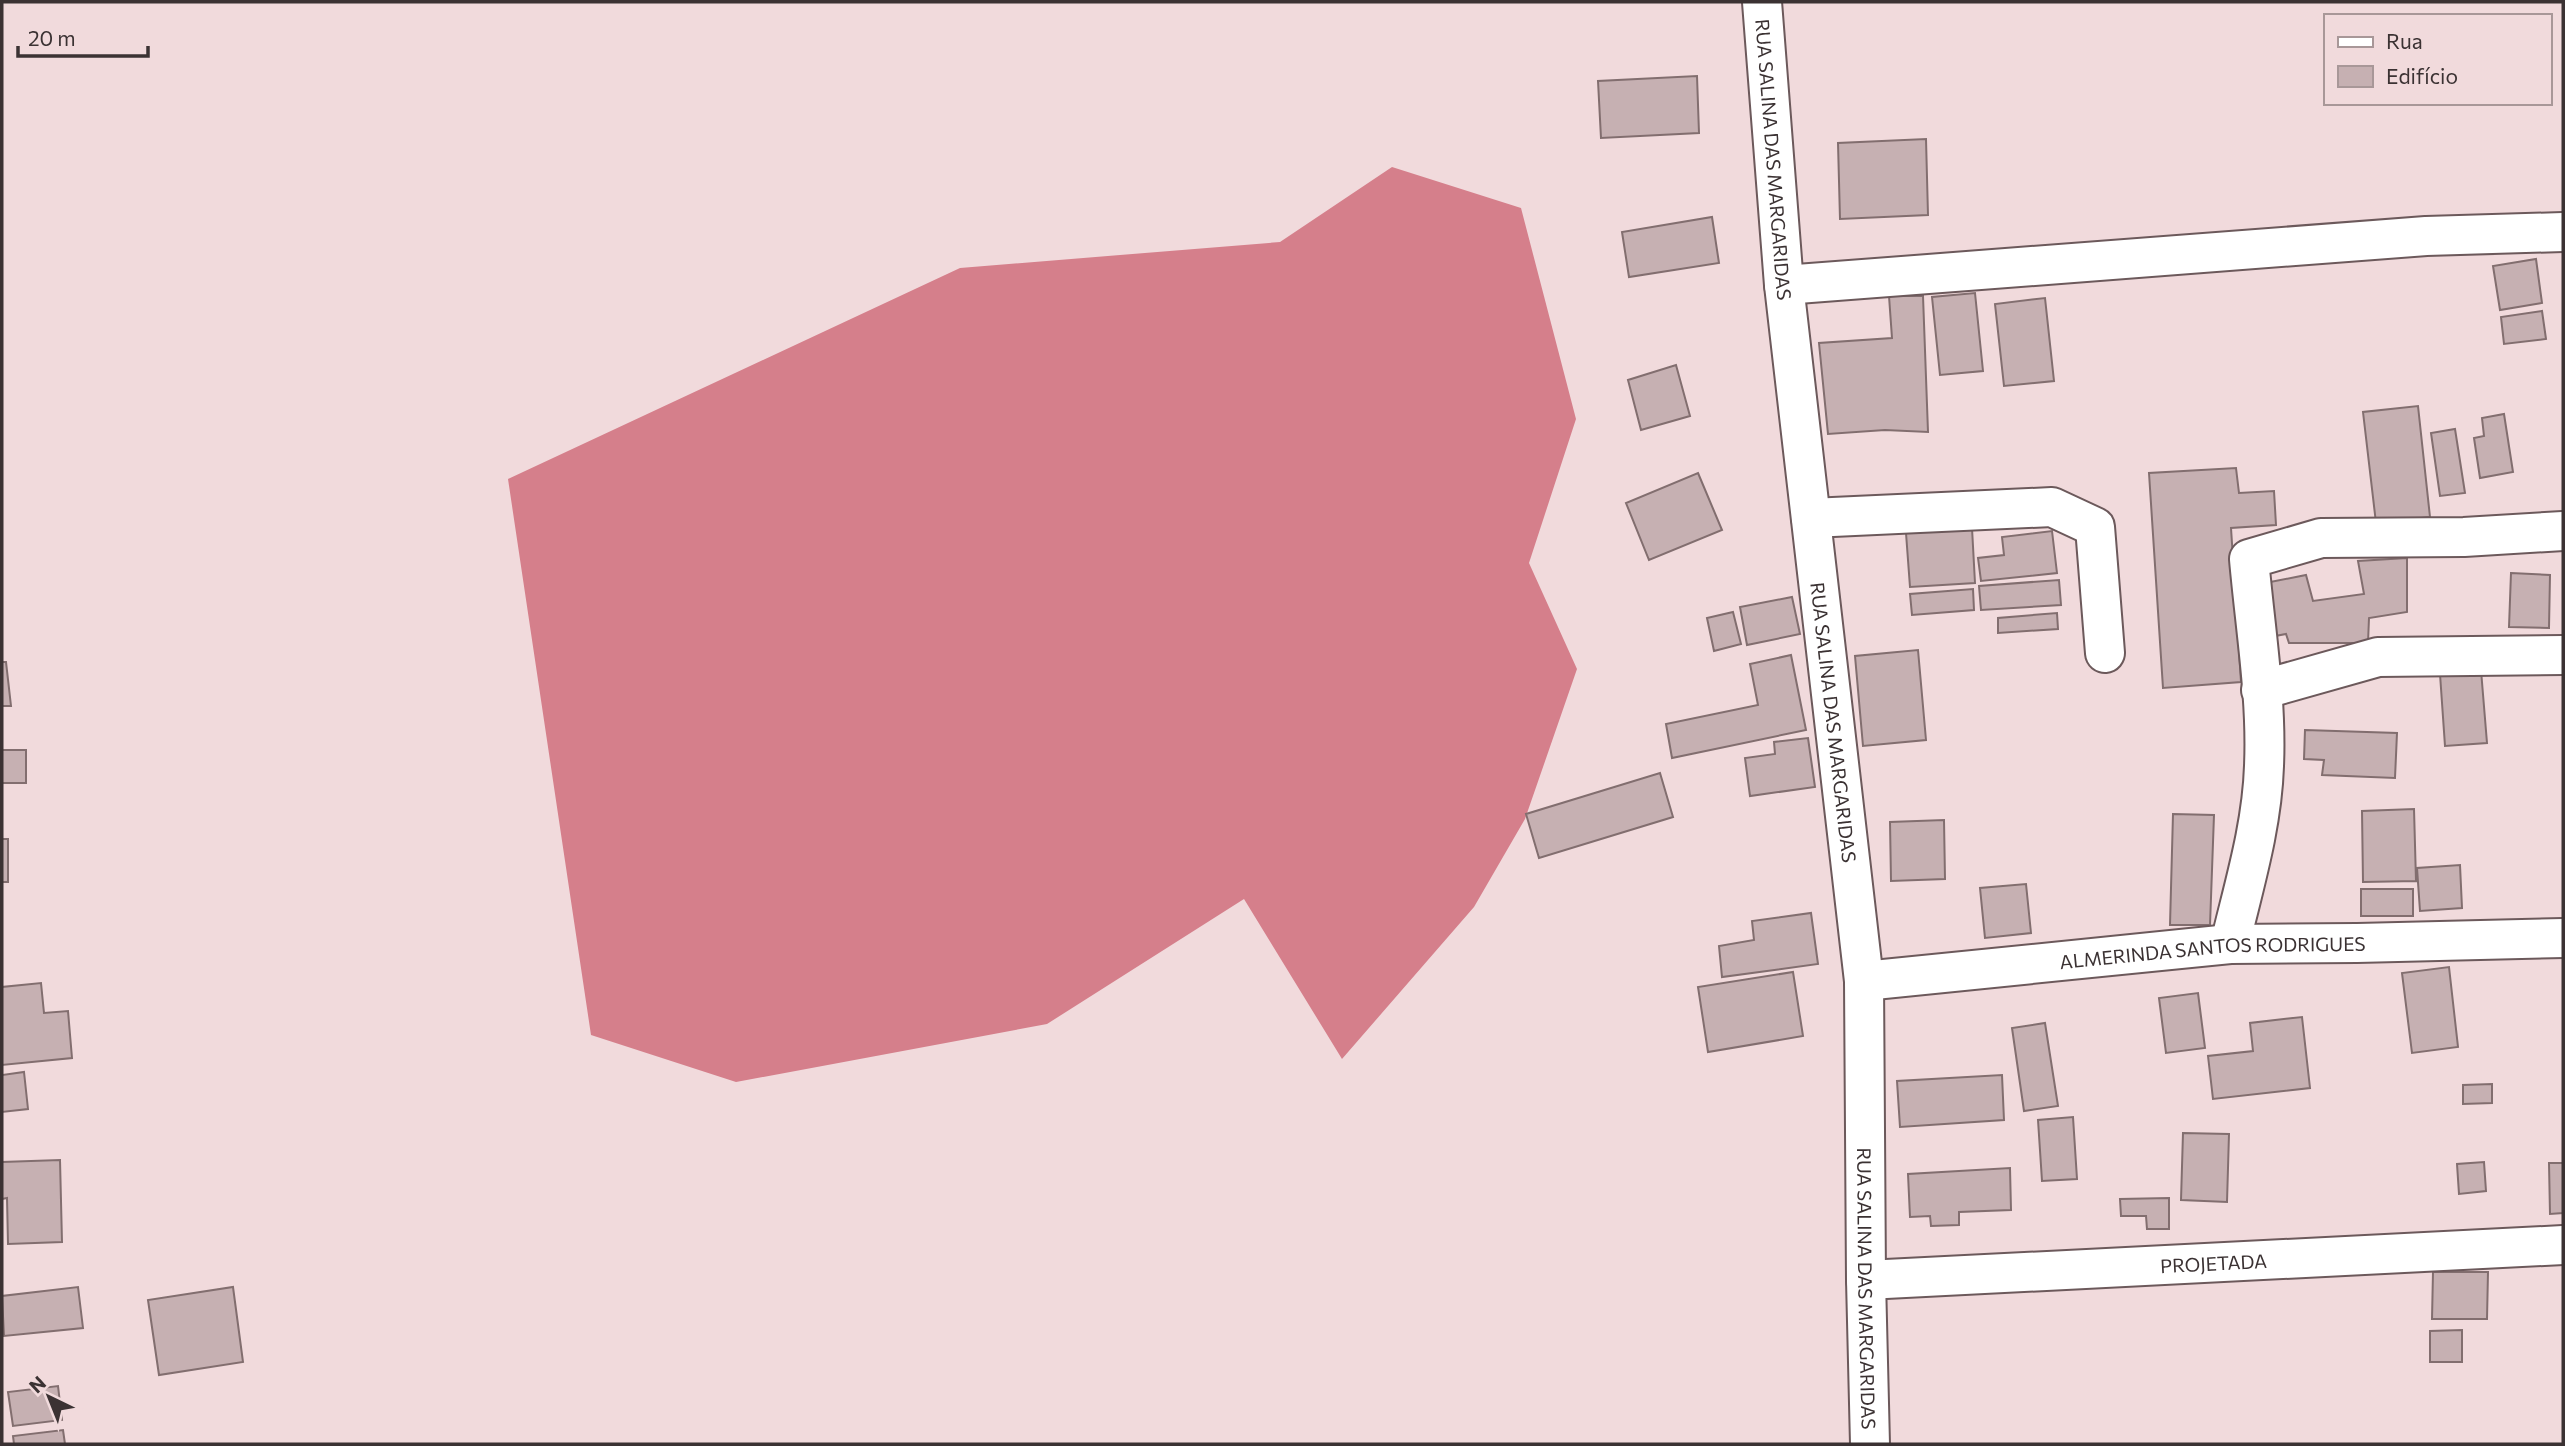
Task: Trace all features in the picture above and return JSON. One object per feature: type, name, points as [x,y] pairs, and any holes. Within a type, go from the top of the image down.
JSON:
[{"type":"street","name":"RUA SALINA DAS MARGARIDAS","points":[[1762,2],[1784,285],[1864,981],[1870,1444]]},
{"type":"street","points":[[1784,285],[2426,236],[2563,232]]},
{"type":"street","points":[[1811,518],[2052,507],[2095,527],[2105,653]]},
{"type":"street","points":[[2230,944],[2257,834],[2264,766],[2261,690],[2249,559],[2321,538],[2464,537],[2563,531]]},
{"type":"street","points":[[2261,690],[2378,657],[2563,655]]},
{"type":"street","name":"ALMERINDA SANTOS RODRIGUES","points":[[1864,981],[2230,944],[2563,938]]},
{"type":"street","name":"PROJETADA","points":[[1866,1280],[2563,1245]]},
{"type":"shaded area","points":[[1392,167],[1521,208],[1576,419],[1529,563],[1577,669],[1525,819],[1474,907],[1342,1059],[1244,899],[1047,1024],[736,1082],[591,1035],[508,479],[960,268],[1280,242]]},
{"type":"building","points":[[1697,76],[1699,133],[1601,138],[1598,81]]},
{"type":"building","points":[[1926,139],[1928,215],[1840,219],[1838,143]]},
{"type":"building","points":[[1712,217],[1719,263],[1629,277],[1622,232]]},
{"type":"building","points":[[2536,259],[2542,303],[2500,310],[2493,266]]},
{"type":"building","points":[[1975,293],[1983,371],[1940,375],[1932,297]]},
{"type":"building","points":[[1889,296],[1923,296],[1928,432],[1885,430],[1828,434],[1819,343],[1892,338]]},
{"type":"building","points":[[2045,298],[2054,381],[2004,386],[1995,304]]},
{"type":"building","points":[[2542,311],[2546,339],[2504,344],[2501,317]]},
{"type":"building","points":[[1676,365],[1690,416],[1641,430],[1628,380]]},
{"type":"building","points":[[2418,406],[2430,517],[2376,523],[2363,412]]},
{"type":"building","points":[[2504,414],[2513,472],[2480,478],[2474,438],[2484,436],[2482,418]]},
{"type":"building","points":[[2455,429],[2465,493],[2440,496],[2431,433]]},
{"type":"building","points":[[2236,468],[2239,493],[2274,491],[2276,525],[2231,528],[2241,682],[2163,688],[2149,473]]},
{"type":"building","points":[[1698,473],[1722,530],[1649,560],[1626,503]]},
{"type":"building","points":[[1972,528],[1975,583],[1910,587],[1906,533]]},
{"type":"building","points":[[2052,531],[2057,573],[1981,581],[1978,558],[2004,555],[2002,537]]},
{"type":"building","points":[[2407,558],[2407,612],[2369,618],[2368,643],[2289,643],[2286,634],[2270,637],[2260,584],[2306,575],[2313,601],[2364,594],[2358,561]]},
{"type":"building","points":[[2511,573],[2550,575],[2549,628],[2509,627]]},
{"type":"building","points":[[2059,580],[2061,605],[1981,610],[1979,586]]},
{"type":"building","points":[[1973,589],[1974,610],[1912,615],[1910,594]]},
{"type":"building","points":[[1792,597],[1800,634],[1747,645],[1740,607]]},
{"type":"building","points":[[1733,612],[1741,644],[1714,651],[1707,618]]},
{"type":"building","points":[[2057,613],[2058,629],[1998,633],[1998,618]]},
{"type":"building","points":[[1918,650],[1926,740],[1863,746],[1855,656]]},
{"type":"building","points":[[1791,655],[1806,730],[1672,758],[1666,724],[1758,705],[1750,664]]},
{"type":"building","points":[[2,662],[6,662],[11,706],[2,706]]},
{"type":"building","points":[[2481,670],[2487,743],[2445,746],[2440,674]]},
{"type":"building","points":[[2305,730],[2397,733],[2395,778],[2322,775],[2324,760],[2304,759]]},
{"type":"building","points":[[1808,738],[1815,787],[1750,796],[1745,758],[1775,754],[1774,742]]},
{"type":"building","points":[[2,750],[26,750],[26,783],[2,783]]},
{"type":"building","points":[[1660,773],[1673,817],[1539,858],[1526,814]]},
{"type":"building","points":[[2414,809],[2416,881],[2363,882],[2362,811]]},
{"type":"building","points":[[2173,814],[2214,815],[2210,925],[2170,925]]},
{"type":"building","points":[[1944,820],[1945,879],[1891,881],[1890,822]]},
{"type":"building","points":[[2,839],[8,839],[8,882],[2,882]]},
{"type":"building","points":[[2460,865],[2462,908],[2420,911],[2417,868]]},
{"type":"building","points":[[2026,884],[2031,933],[1985,938],[1980,888]]},
{"type":"building","points":[[2361,889],[2413,889],[2413,916],[2361,916]]},
{"type":"building","points":[[1811,913],[1818,964],[1722,977],[1719,946],[1754,940],[1752,921]]},
{"type":"building","points":[[2449,967],[2458,1047],[2412,1053],[2402,973]]},
{"type":"building","points":[[1793,972],[1803,1036],[1708,1052],[1698,987]]},
{"type":"building","points":[[41,983],[44,1013],[68,1011],[72,1058],[2,1065],[2,987]]},
{"type":"building","points":[[2198,993],[2205,1048],[2166,1053],[2159,998]]},
{"type":"building","points":[[2302,1017],[2310,1088],[2213,1099],[2208,1056],[2253,1051],[2250,1023]]},
{"type":"building","points":[[2045,1023],[2058,1106],[2024,1111],[2012,1028]]},
{"type":"building","points":[[24,1072],[28,1109],[2,1112],[2,1075]]},
{"type":"building","points":[[2002,1075],[2004,1120],[1900,1127],[1897,1081]]},
{"type":"building","points":[[2492,1084],[2492,1103],[2463,1104],[2463,1085]]},
{"type":"building","points":[[2073,1117],[2077,1179],[2042,1181],[2038,1120]]},
{"type":"building","points":[[2183,1133],[2229,1134],[2227,1202],[2181,1200]]},
{"type":"building","points":[[60,1160],[62,1242],[8,1244],[7,1198],[2,1199],[2,1162]]},
{"type":"building","points":[[2484,1162],[2486,1191],[2459,1194],[2457,1164]]},
{"type":"building","points":[[2549,1163],[2563,1163],[2563,1213],[2550,1214]]},
{"type":"building","points":[[2010,1168],[2011,1210],[1959,1212],[1959,1225],[1931,1226],[1930,1216],[1910,1217],[1908,1174]]},
{"type":"building","points":[[2169,1198],[2169,1229],[2147,1229],[2146,1216],[2121,1216],[2120,1199]]},
{"type":"building","points":[[2433,1272],[2488,1272],[2487,1319],[2432,1319]]},
{"type":"building","points":[[78,1287],[83,1328],[4,1336],[2,1296]]},
{"type":"building","points":[[233,1287],[243,1362],[159,1375],[148,1300]]},
{"type":"building","points":[[2462,1330],[2462,1362],[2430,1362],[2430,1331]]},
{"type":"building","points":[[58,1386],[62,1420],[13,1426],[8,1392]]},
{"type":"building","points":[[63,1430],[65,1444],[14,1444],[13,1436]]}]
